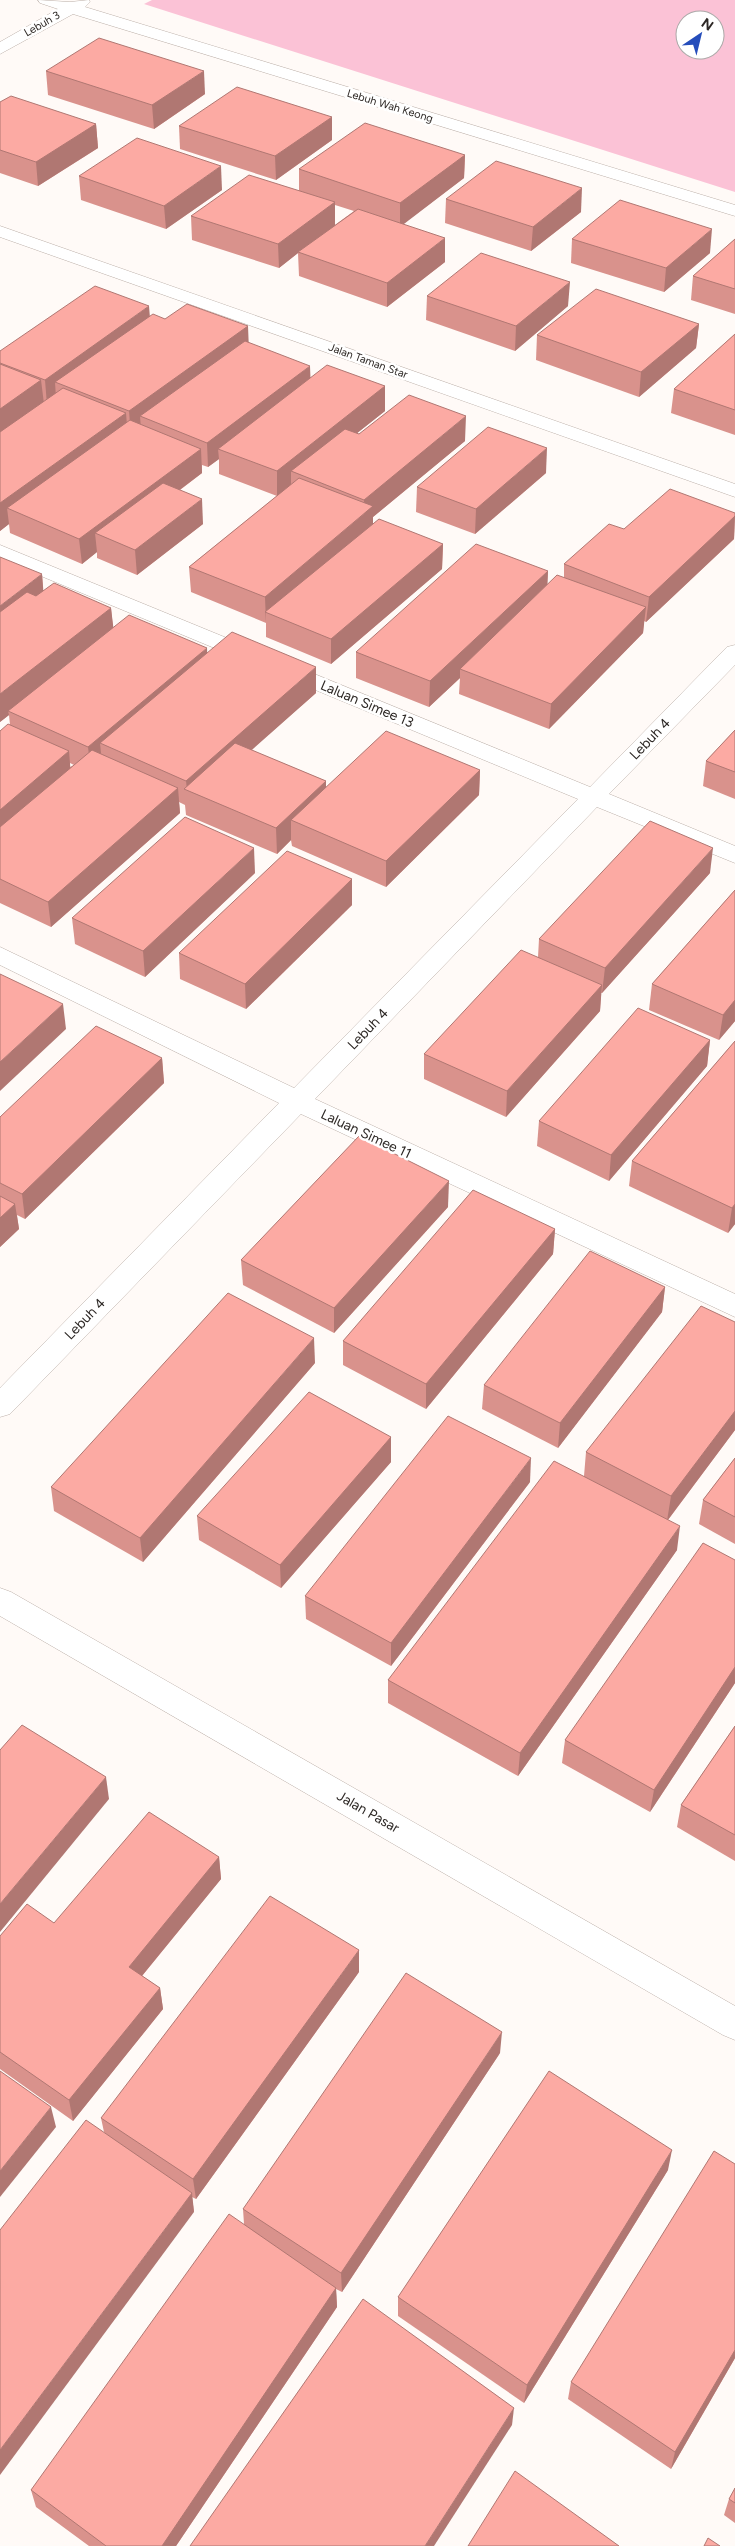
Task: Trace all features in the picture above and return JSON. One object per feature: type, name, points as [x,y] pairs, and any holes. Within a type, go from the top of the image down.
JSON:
[{"type":"street","name":"Lebuh Wah Keong","points":[[46,0],[78,4],[735,211]]},
{"type":"street","name":"Lebuh 3","points":[[0,49],[78,4]]},
{"type":"street","name":"Jalan Taman Star","points":[[0,232],[735,492]]},
{"type":"street","name":"Laluan Simee 13","points":[[0,551],[593,798],[735,855]]},
{"type":"street","name":"Lebuh 4","points":[[0,1406],[735,652]]},
{"type":"street","name":"Laluan Simee 11","points":[[0,955],[297,1101],[735,1306]]},
{"type":"street","name":"Jalan Pasar","points":[[0,1601],[735,2024]]},
{"type":"shaded area","points":[[152,0],[735,0],[735,192],[144,4]]},
{"type":"building","points":[[99,38],[204,71],[152,105],[46,71]]},
{"type":"building","points":[[237,87],[332,117],[275,156],[179,126]]},
{"type":"building","points":[[11,96],[96,124],[36,162],[0,150],[0,102]]},
{"type":"building","points":[[365,123],[465,155],[400,203],[299,169]]},
{"type":"building","points":[[137,138],[221,166],[164,206],[79,176]]},
{"type":"building","points":[[496,161],[582,188],[533,227],[446,199]]},
{"type":"building","points":[[249,175],[335,202],[278,244],[191,216]]},
{"type":"building","points":[[620,200],[712,229],[666,268],[572,239]]},
{"type":"building","points":[[358,209],[445,238],[387,283],[298,252]]},
{"type":"building","points":[[735,239],[735,289],[693,276]]},
{"type":"building","points":[[481,253],[570,282],[516,326],[427,296]]},
{"type":"building","points":[[95,286],[149,306],[45,380],[0,363],[0,351]]},
{"type":"building","points":[[596,289],[699,324],[641,372],[537,335]]},
{"type":"building","points":[[187,304],[248,326],[129,411],[55,382],[153,314],[165,319]]},
{"type":"building","points":[[735,334],[735,410],[674,389]]},
{"type":"building","points":[[245,341],[310,366],[207,443],[140,416]]},
{"type":"building","points":[[0,364],[41,380],[0,409]]},
{"type":"building","points":[[327,365],[385,386],[277,471],[218,449]]},
{"type":"building","points":[[63,388],[126,413],[0,503],[0,432]]},
{"type":"building","points":[[409,395],[466,416],[364,500],[291,471],[345,429],[359,434]]},
{"type":"building","points":[[130,420],[201,449],[79,539],[7,508]]},
{"type":"building","points":[[488,427],[547,448],[476,509],[417,487]]},
{"type":"building","points":[[299,478],[373,506],[265,597],[189,567]]},
{"type":"building","points":[[163,483],[202,499],[135,550],[95,533]]},
{"type":"building","points":[[670,489],[735,513],[735,516],[649,597],[564,564],[609,524],[624,529]]},
{"type":"building","points":[[379,519],[443,544],[331,639],[265,612]]},
{"type":"building","points":[[476,544],[548,571],[430,681],[356,652]]},
{"type":"building","points":[[0,557],[42,574],[0,606]]},
{"type":"building","points":[[557,575],[646,607],[551,704],[460,669]]},
{"type":"building","points":[[54,583],[111,608],[0,694],[0,612],[27,592],[36,596]]},
{"type":"building","points":[[129,615],[207,648],[88,747],[8,711]]},
{"type":"building","points":[[232,632],[316,667],[186,781],[100,743]]},
{"type":"building","points":[[8,724],[69,751],[0,810],[0,731]]},
{"type":"building","points":[[735,730],[735,772],[706,761]]},
{"type":"building","points":[[386,731],[480,770],[386,861],[291,820]]},
{"type":"building","points":[[235,743],[326,781],[276,828],[184,789]]},
{"type":"building","points":[[92,750],[178,788],[48,902],[0,879],[0,827]]},
{"type":"building","points":[[185,817],[254,848],[143,951],[72,918]]},
{"type":"building","points":[[650,821],[713,848],[605,968],[539,939]]},
{"type":"building","points":[[287,851],[352,879],[245,984],[179,953]]},
{"type":"building","points":[[735,890],[735,1000],[723,1015],[652,984]]},
{"type":"building","points":[[521,950],[602,985],[507,1091],[424,1054]]},
{"type":"building","points":[[0,974],[63,1004],[0,1062]]},
{"type":"building","points":[[638,1008],[710,1040],[611,1155],[539,1121]]},
{"type":"building","points":[[96,1026],[162,1058],[22,1194],[0,1183],[0,1117]]},
{"type":"building","points":[[735,1041],[735,1204],[732,1208],[632,1161]]},
{"type":"building","points":[[359,1136],[449,1181],[334,1308],[241,1260]]},
{"type":"building","points":[[473,1190],[555,1229],[426,1384],[343,1341]]},
{"type":"building","points":[[0,1196],[15,1204],[0,1218]]},
{"type":"building","points":[[590,1251],[665,1287],[560,1423],[484,1385]]},
{"type":"building","points":[[228,1293],[314,1338],[140,1538],[51,1487]]},
{"type":"building","points":[[701,1306],[735,1322],[735,1411],[671,1496],[586,1452]]},
{"type":"building","points":[[309,1392],[391,1437],[280,1565],[197,1516]]},
{"type":"building","points":[[448,1416],[531,1458],[391,1643],[305,1596]]},
{"type":"building","points":[[735,1458],[735,1517],[703,1500]]},
{"type":"building","points":[[554,1461],[680,1526],[520,1753],[388,1680]]},
{"type":"building","points":[[703,1543],[735,1560],[735,1667],[654,1790],[565,1740]]},
{"type":"building","points":[[22,1725],[106,1777],[0,1904],[0,1750]]},
{"type":"building","points":[[735,1726],[735,1835],[681,1805]]},
{"type":"building","points":[[149,1812],[219,1857],[129,1967],[160,1988],[69,2100],[0,2052],[0,1936],[27,1904],[54,1923]]},
{"type":"building","points":[[270,1896],[359,1950],[193,2179],[101,2118]]},
{"type":"building","points":[[406,1973],[502,2032],[341,2273],[243,2209]]},
{"type":"building","points":[[0,2071],[51,2107],[0,2171]]},
{"type":"building","points":[[549,2071],[672,2150],[527,2385],[398,2297]]},
{"type":"building","points":[[86,2120],[192,2193],[0,2450],[0,2230]]},
{"type":"building","points":[[714,2151],[735,2164],[735,2350],[675,2452],[571,2382]]},
{"type":"building","points":[[229,2214],[336,2288],[162,2546],[106,2546],[31,2490]]},
{"type":"building","points":[[363,2299],[514,2408],[425,2546],[190,2546]]},
{"type":"building","points":[[515,2471],[619,2546],[468,2546]]},
{"type":"building","points":[[735,2488],[735,2503],[729,2499]]},
{"type":"building","points":[[708,2538],[720,2546],[704,2546]]}]
